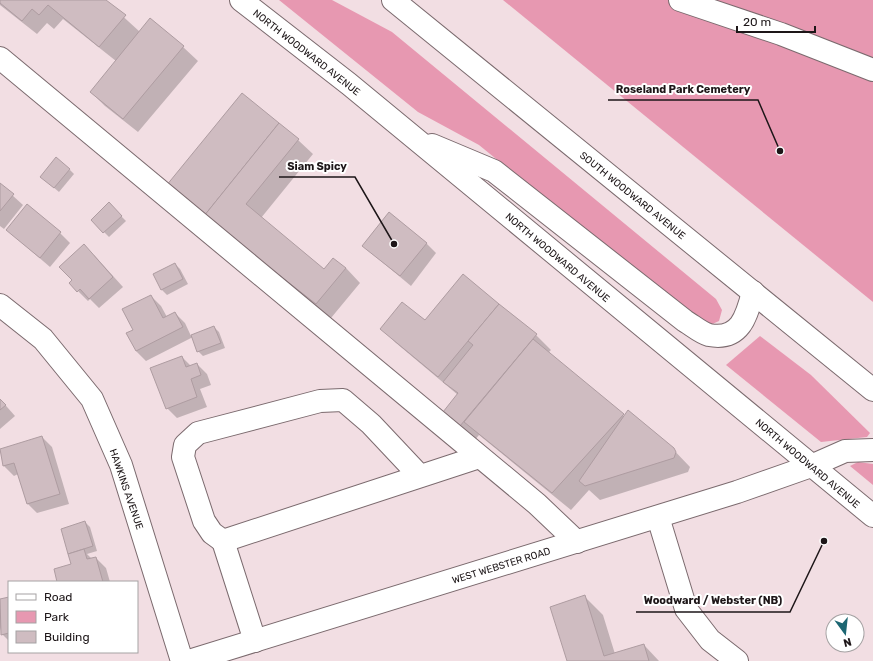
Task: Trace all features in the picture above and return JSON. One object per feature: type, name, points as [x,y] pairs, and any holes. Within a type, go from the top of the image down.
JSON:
[{"type":"main road","name":"NORTH WOODWARD AVENUE","points":[[241,0],[413,137],[607,298],[709,379],[811,466],[873,516]]},
{"type":"main road","name":"SOUTH WOODWARD AVENUE","points":[[393,0],[873,390]]},
{"type":"main road","points":[[680,0],[781,34],[873,70]]},
{"type":"main road","points":[[0,58],[537,504],[577,542]]},
{"type":"main road","points":[[413,137],[494,171],[685,321],[707,335],[725,336],[737,329],[746,318],[753,292]]},
{"type":"main road","name":"HAWKINS AVENUE","points":[[0,305],[43,340],[92,399],[121,465],[182,661]]},
{"type":"main road","points":[[255,641],[223,541],[212,533],[204,521],[183,457],[185,444],[198,433],[320,401],[342,400],[371,424],[419,475]]},
{"type":"main road","name":"WEST WEBSTER ROAD","points":[[190,661],[737,492],[811,466],[845,451],[873,450]]},
{"type":"main road","points":[[223,541],[419,475],[479,457]]},
{"type":"main road","points":[[658,517],[686,609],[710,640],[737,661]]},
{"type":"green space","points":[[279,0],[332,0],[392,32],[716,299],[722,310],[719,321],[708,326],[697,323],[479,145],[418,112]]},
{"type":"green space","points":[[503,0],[873,0],[873,302]]},
{"type":"green space","points":[[760,336],[811,375],[870,433],[867,437],[821,442],[726,365]]},
{"type":"green space","points":[[858,462],[873,464],[873,485],[850,466]]},
{"type":"building","points":[[0,0],[106,0],[126,15],[99,47],[48,5],[39,15],[32,9],[22,21],[0,3]]},
{"type":"building","points":[[150,18],[184,46],[123,119],[90,92]]},
{"type":"building","points":[[242,93],[279,123],[204,216],[166,186]]},
{"type":"building","points":[[279,123],[299,139],[246,204],[324,269],[333,258],[346,268],[316,304],[204,216]]},
{"type":"building","points":[[56,157],[70,169],[54,188],[40,177]]},
{"type":"building","points":[[0,183],[14,194],[0,211]]},
{"type":"building","points":[[109,202],[122,216],[103,233],[91,220]]},
{"type":"building","points":[[27,204],[61,232],[40,258],[6,230]]},
{"type":"building","points":[[389,212],[427,243],[400,276],[362,246]]},
{"type":"building","points":[[84,244],[113,277],[89,299],[80,289],[77,292],[69,283],[72,280],[59,267]]},
{"type":"building","points":[[175,263],[183,279],[161,290],[153,274]]},
{"type":"building","points":[[463,274],[499,304],[438,377],[380,329],[402,302],[425,320]]},
{"type":"building","points":[[151,295],[163,318],[175,312],[183,327],[136,351],[126,333],[133,330],[122,309]]},
{"type":"building","points":[[499,304],[537,334],[460,426],[443,412],[458,393],[443,382],[473,345],[468,341]]},
{"type":"building","points":[[214,326],[221,343],[197,352],[191,335]]},
{"type":"building","points":[[533,339],[624,414],[552,493],[464,422]]},
{"type":"building","points":[[182,356],[186,367],[197,363],[201,375],[191,379],[197,397],[166,409],[150,368]]},
{"type":"building","points":[[0,399],[6,405],[0,410]]},
{"type":"building","points":[[628,410],[674,448],[676,452],[674,458],[585,486],[579,481]]},
{"type":"building","points":[[42,436],[60,494],[27,504],[14,463],[3,466],[0,449]]},
{"type":"building","points":[[85,521],[93,546],[68,554],[61,529]]},
{"type":"building","points":[[84,549],[87,559],[96,557],[103,581],[57,581],[54,569],[71,564],[68,554]]},
{"type":"building","points":[[585,595],[604,656],[644,644],[649,661],[567,661],[550,607]]},
{"type":"building","points":[[8,597],[8,633],[1,635],[0,599]]},
{"type":"place","name":"Roseland Park Cemetery","points":[[780,151]]},
{"type":"place","name":"Siam Spicy","points":[[394,244]]},
{"type":"place","name":"Woodward / Webster (NB)","points":[[824,541]]}]
